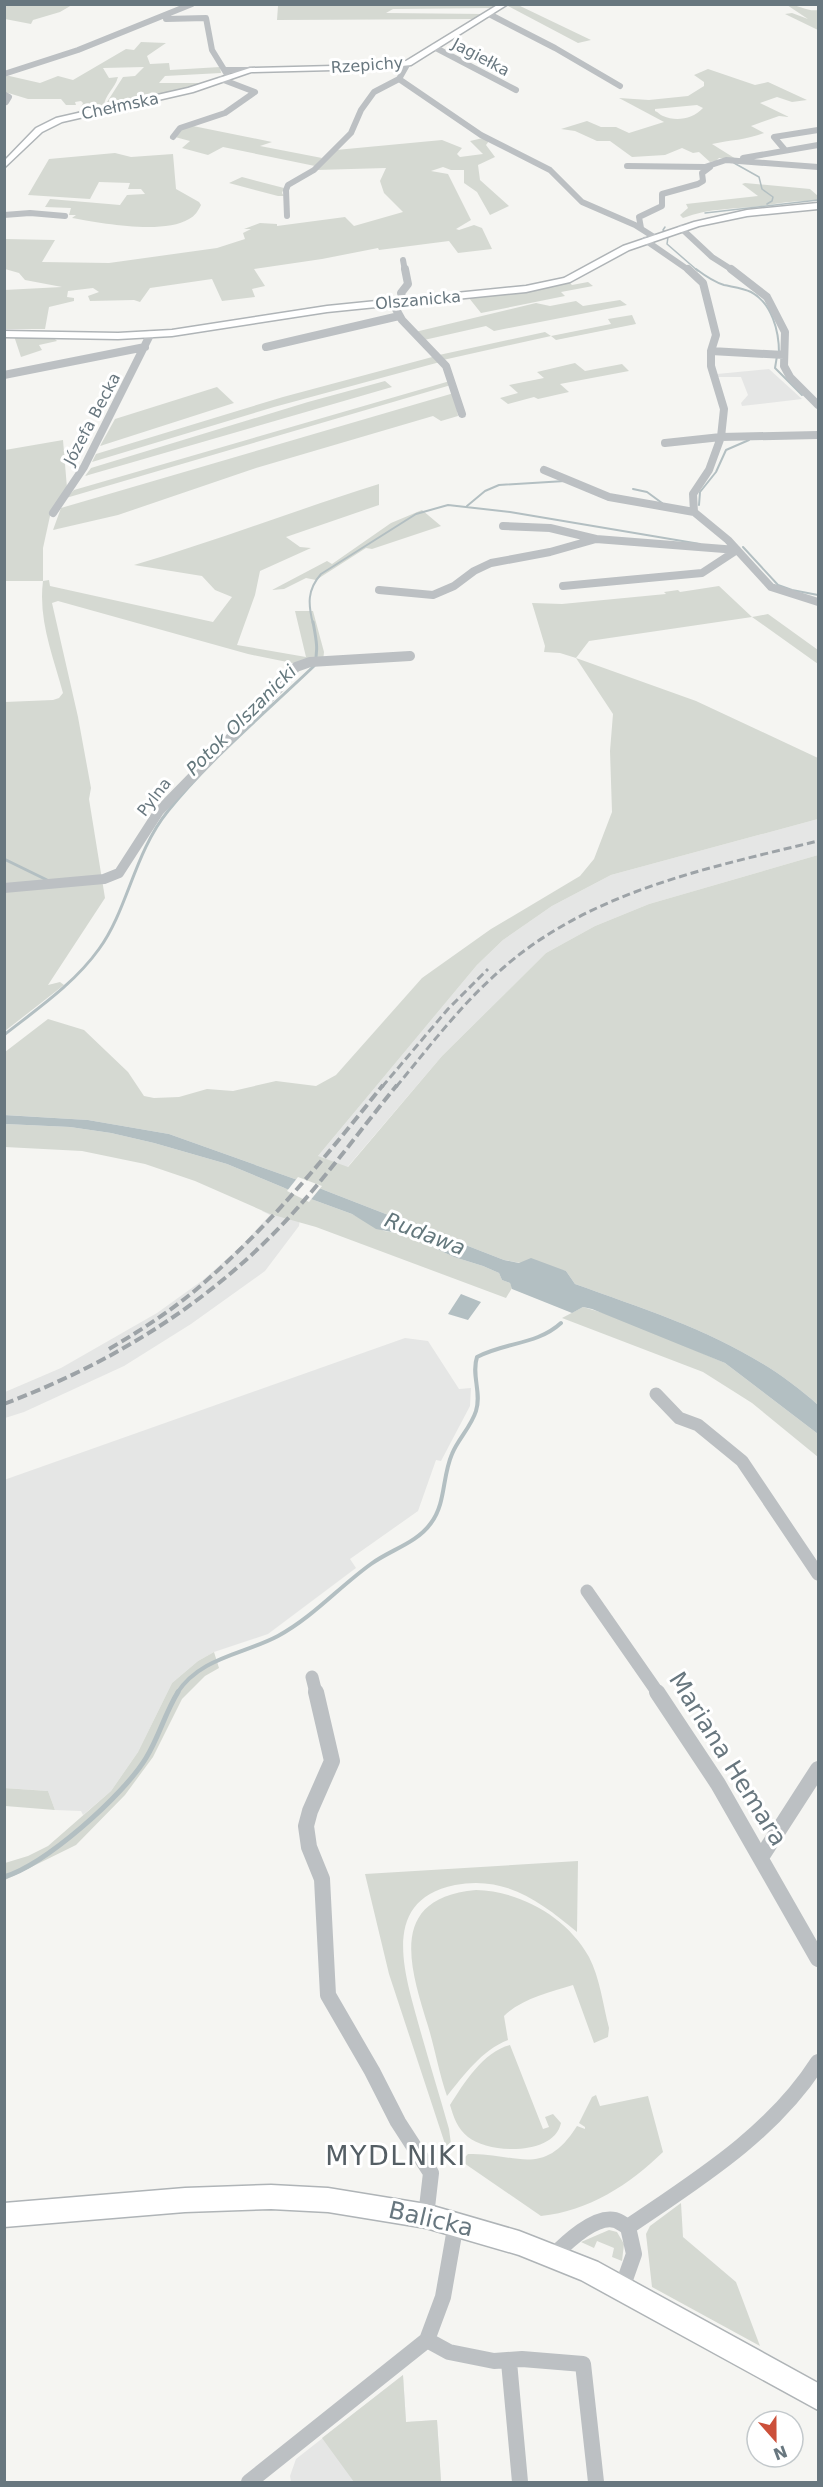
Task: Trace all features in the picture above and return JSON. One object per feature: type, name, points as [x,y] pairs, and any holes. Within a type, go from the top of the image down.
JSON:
[{"type":"street","points":[[4,74],[62,56],[192,4]]},
{"type":"street","name":"Rzepichy","points":[[250,70],[373,67],[408,63],[505,4]]},
{"type":"street","points":[[489,14],[555,48],[620,86]]},
{"type":"street","points":[[159,18],[206,18],[212,50],[225,75],[255,92],[225,113],[180,128],[173,136]]},
{"type":"street","name":"Jagiełka","points":[[434,47],[516,90]]},
{"type":"street","points":[[288,216],[286,190],[288,185],[314,170],[351,133],[361,110],[374,92],[399,79],[408,63]]},
{"type":"street","name":"Chełmska","points":[[4,166],[39,130],[51,123],[177,94],[225,75],[250,70]]},
{"type":"street","points":[[399,79],[481,135],[550,170],[582,202],[657,236],[703,283],[716,335],[711,351],[711,366],[724,409],[720,437],[709,470],[693,494],[694,512]]},
{"type":"street","points":[[4,94],[9,97],[6,102]]},
{"type":"street","points":[[785,150],[774,137],[819,130]]},
{"type":"street","points":[[641,228],[643,226],[639,219],[640,216],[662,206],[660,197],[667,191],[698,185],[704,181],[702,173],[720,162],[819,145]]},
{"type":"street","points":[[733,161],[819,167]]},
{"type":"street","points":[[627,166],[711,167]]},
{"type":"street","name":"Olszanicka","points":[[4,334],[185,332],[327,309],[494,294],[555,284],[583,273],[619,251],[681,228],[740,214],[819,206]]},
{"type":"street","points":[[4,215],[30,213],[65,216]]},
{"type":"street","points":[[681,228],[712,257],[741,275],[767,297],[785,332],[784,366],[790,377],[819,405]]},
{"type":"street","points":[[403,260],[408,284],[398,302],[399,316],[431,347],[447,369],[455,390],[457,408],[462,414]]},
{"type":"street","points":[[266,347],[399,316]]},
{"type":"street","name":"Józefa Becka","points":[[53,513],[100,438],[150,334]]},
{"type":"street","points":[[714,342],[730,351]]},
{"type":"street","points":[[4,375],[145,346]]},
{"type":"street","points":[[711,351],[784,355]]},
{"type":"street","points":[[665,443],[720,437],[819,435]]},
{"type":"street","points":[[544,470],[609,497],[694,512],[737,550],[771,587],[796,597],[819,602]]},
{"type":"street","points":[[503,526],[544,525],[575,531],[596,539],[737,550]]},
{"type":"street","points":[[379,590],[432,595],[454,586],[474,571],[491,563],[550,552],[596,539]]},
{"type":"street","points":[[563,586],[702,573],[737,550]]},
{"type":"street","name":"Pylna","points":[[4,888],[104,879],[119,873],[159,811],[192,774],[280,687],[296,667],[310,662],[410,656]]},
{"type":"street","points":[[656,1394],[679,1418],[698,1425],[742,1461],[819,1574]]},
{"type":"street","name":"Mariana Hemara","points":[[586,1591],[688,1738],[762,1856],[819,1959]]},
{"type":"street","points":[[312,1677],[332,1761],[310,1811],[306,1826],[309,1847],[322,1879],[328,1995],[372,2071],[398,2122],[431,2173],[426,2216]]},
{"type":"street","points":[[762,1856],[819,1769]]},
{"type":"street","points":[[628,2227],[744,2144],[793,2098],[810,2079],[819,2062]]},
{"type":"street","name":"Balicka","points":[[4,2215],[174,2201],[271,2197],[338,2201],[426,2216],[456,2223],[553,2256],[622,2288],[819,2397]]},
{"type":"street","points":[[553,2256],[568,2240],[599,2223],[613,2220],[628,2227]]},
{"type":"street","points":[[249,2482],[427,2340],[446,2290],[456,2223]]},
{"type":"street","points":[[622,2288],[634,2254],[628,2227]]},
{"type":"street","points":[[427,2340],[449,2352],[509,2362],[522,2359],[583,2364],[596,2482]]},
{"type":"street","points":[[509,2362],[520,2482]]},
{"type":"shaded area","points":[[4,5],[72,5],[60,12],[33,20],[31,24],[5,19]]},
{"type":"shaded area","points":[[500,5],[495,8],[393,9],[386,13],[486,14],[475,19],[277,20],[278,6]]},
{"type":"shaded area","points":[[506,5],[518,5],[591,40],[578,43]]},
{"type":"shaded area","points":[[787,5],[818,10],[818,30],[785,14],[792,13],[808,19]]},
{"type":"shaded area","points":[[141,42],[166,43],[147,56],[150,64],[169,63],[170,70],[220,67],[221,73],[165,76],[159,83],[206,83],[186,90],[109,106],[107,102],[123,77],[135,76],[144,67],[103,68],[109,78],[118,77],[104,107],[73,114],[79,111],[83,103],[81,101],[75,102],[76,105],[66,105],[61,99],[28,99],[5,92],[5,75],[40,83],[58,76],[73,80],[126,49],[134,50]]},
{"type":"shaded area","points":[[708,69],[755,85],[768,82],[807,100],[792,102],[777,97],[760,103],[789,117],[779,116],[751,126],[764,133],[712,144],[736,159],[719,158],[710,162],[699,152],[693,153],[682,148],[665,155],[632,157],[610,141],[597,141],[575,131],[561,129],[587,121],[601,127],[616,127],[629,133],[664,122],[619,98],[649,100],[688,96],[704,86],[704,82],[694,75]],"holes":[[[697,105],[703,108],[694,115],[679,119],[668,118],[655,111],[655,109]]]},
{"type":"shaded area","points":[[188,125],[272,142],[260,146],[322,158],[315,166],[223,147],[208,155],[182,148],[190,141],[175,137]]},
{"type":"shaded area","points":[[483,138],[489,141],[486,145],[495,157],[478,165],[480,180],[509,206],[490,215],[477,192],[464,183],[464,170],[451,170],[443,167],[431,171],[448,174],[471,220],[456,229],[474,225],[482,228],[492,249],[458,253],[449,241],[379,250],[378,248],[254,269],[265,286],[252,289],[255,297],[222,301],[212,279],[150,288],[140,302],[134,300],[90,301],[88,296],[99,292],[93,288],[68,291],[67,297],[74,298],[74,301],[49,307],[45,329],[5,329],[4,290],[62,287],[25,280],[19,273],[5,269],[5,239],[55,240],[42,262],[109,263],[217,248],[245,239],[243,233],[251,229],[244,229],[260,223],[277,224],[277,226],[345,217],[354,226],[403,212],[384,193],[380,181],[386,168],[316,170],[336,150],[442,140],[462,148],[457,154],[460,157],[483,154],[470,141]]},
{"type":"shaded area","points":[[115,153],[131,157],[173,154],[176,189],[199,202],[201,205],[195,215],[178,224],[148,227],[114,225],[72,218],[76,215],[69,215],[71,208],[45,207],[50,199],[120,205],[127,195],[145,194],[141,189],[128,189],[130,183],[99,182],[90,199],[28,195],[49,159]]},
{"type":"shaded area","points":[[242,177],[284,188],[282,193],[284,196],[229,183]]},
{"type":"shaded area","points":[[742,184],[810,189],[818,196],[818,201],[797,201],[712,211],[683,218],[680,215],[688,208],[686,204],[758,196]]},
{"type":"shaded area","points":[[569,282],[572,285],[588,282],[593,286],[561,292],[565,296],[481,313],[469,298],[517,293]]},
{"type":"shaded area","points":[[620,300],[627,305],[494,331],[486,326],[424,340],[415,332],[536,303],[550,306],[576,301],[583,306]]},
{"type":"shaded area","points":[[632,315],[636,324],[556,340],[551,336],[611,324],[608,319]]},
{"type":"shaded area","points":[[545,332],[551,336],[443,360],[439,355]]},
{"type":"shaded area","points":[[14,336],[53,337],[57,341],[39,345],[42,350],[21,357]]},
{"type":"shaded area","points":[[436,356],[440,362],[274,407],[92,462],[96,454],[283,397]]},
{"type":"shaded area","points":[[575,363],[585,371],[622,364],[629,371],[560,384],[569,392],[538,399],[534,397],[508,404],[500,398],[518,393],[509,385],[544,378],[537,372]]},
{"type":"shaded area","points":[[769,369],[802,399],[742,406],[741,403],[748,395],[741,377],[718,377],[717,374]]},
{"type":"shaded area","points":[[385,381],[392,387],[85,476],[91,468]]},
{"type":"shaded area","points":[[450,381],[451,385],[66,498],[74,490]]},
{"type":"shaded area","points":[[217,387],[234,403],[100,446],[115,419]]},
{"type":"shaded area","points":[[454,393],[458,416],[441,421],[433,416],[256,468],[118,515],[53,530],[61,508]]},
{"type":"shaded area","points":[[63,440],[67,488],[50,516],[43,548],[43,581],[5,581],[5,450]]},
{"type":"shaded area","points":[[379,484],[379,505],[286,537],[300,547],[311,548],[260,571],[255,595],[237,645],[306,657],[295,611],[313,611],[324,652],[323,661],[297,664],[248,654],[58,601],[52,603],[78,717],[91,788],[89,799],[105,898],[48,985],[60,982],[64,985],[5,1031],[5,702],[53,700],[59,698],[63,693],[44,624],[43,581],[49,580],[50,586],[213,622],[232,597],[215,590],[202,576],[134,565]]},
{"type":"shaded area","points":[[422,510],[441,526],[372,549],[366,548],[316,580],[306,578],[284,589],[272,590],[327,561],[332,564],[391,523]]},
{"type":"shaded area","points":[[719,586],[752,617],[589,641],[576,658],[560,653],[544,652],[545,646],[532,603],[562,604],[666,594],[664,592]]},
{"type":"shaded area","points":[[768,614],[818,650],[818,664],[752,617]]},
{"type":"shaded area","points":[[576,658],[696,701],[818,758],[818,819],[611,875],[552,906],[503,940],[477,965],[318,1156],[348,1167],[442,1056],[546,953],[595,926],[649,904],[818,855],[818,1405],[791,1383],[733,1347],[671,1319],[575,1284],[566,1271],[504,1260],[306,1183],[169,1134],[88,1120],[5,1115],[5,1052],[48,1019],[84,1030],[128,1072],[144,1096],[154,1098],[179,1097],[207,1089],[233,1091],[276,1081],[316,1086],[336,1075],[422,978],[491,929],[580,876],[594,859],[612,812],[610,751],[613,714]]},
{"type":"shaded area","points":[[818,819],[818,855],[649,904],[595,926],[546,953],[442,1056],[344,1171],[301,1211],[299,1226],[265,1271],[191,1324],[124,1366],[24,1412],[5,1418],[5,1392],[61,1368],[157,1313],[203,1280],[238,1249],[270,1215],[262,1211],[318,1156],[477,965],[503,940],[552,906],[611,875]]},
{"type":"shaded area","points":[[5,1124],[70,1127],[111,1133],[227,1164],[352,1214],[384,1231],[407,1235],[454,1257],[483,1266],[499,1273],[502,1280],[510,1283],[512,1288],[506,1298],[316,1227],[270,1214],[195,1181],[145,1164],[82,1151],[5,1147]]},
{"type":"shaded area","points":[[583,1307],[617,1317],[725,1363],[818,1434],[818,1457],[752,1403],[703,1372],[562,1318]]},
{"type":"shaded area","points":[[405,1338],[428,1341],[459,1389],[471,1388],[470,1406],[441,1461],[436,1460],[418,1511],[350,1559],[356,1568],[268,1634],[214,1652],[198,1661],[172,1683],[138,1752],[111,1791],[83,1815],[81,1811],[55,1810],[48,1791],[5,1788],[4,1480]]},
{"type":"shaded area","points":[[214,1652],[219,1668],[205,1676],[182,1699],[153,1757],[125,1795],[76,1845],[5,1880],[5,1863],[28,1856],[48,1846],[111,1791],[138,1752],[172,1683],[198,1661]]},
{"type":"shaded area","points":[[4,1788],[48,1791],[55,1810],[5,1806]]},
{"type":"shaded area","points":[[578,1861],[577,1932],[536,1901],[490,1884],[455,1885],[430,1894],[414,1907],[406,1925],[403,1945],[405,1967],[409,1990],[449,2129],[451,2144],[448,2153],[389,1974],[365,1874]]},
{"type":"shaded area","points":[[476,1890],[509,1895],[541,1909],[555,1918],[580,1943],[593,1965],[599,1983],[609,2028],[608,2037],[594,2043],[573,1985],[536,1997],[519,2005],[504,2016],[508,2040],[482,2057],[447,2096],[415,1980],[412,1938],[417,1920],[429,1906],[448,1896]]},
{"type":"shaded area","points":[[510,2045],[543,2129],[549,2127],[545,2117],[553,2114],[561,2123],[556,2134],[546,2142],[520,2149],[490,2147],[468,2137],[461,2130],[450,2105],[468,2078],[483,2061],[491,2054]]},
{"type":"shaded area","points":[[596,2095],[600,2106],[648,2096],[663,2152],[607,2195],[576,2209],[541,2216],[461,2161],[468,2154],[527,2160],[552,2153],[564,2143],[577,2126],[585,2129],[579,2123],[592,2097]]},
{"type":"shaded area","points":[[681,2203],[683,2237],[736,2282],[760,2346],[652,2287],[646,2234],[650,2226]]},
{"type":"shaded area","points":[[609,2230],[617,2232],[624,2244],[622,2261],[612,2257],[614,2248],[597,2241],[594,2248],[581,2242]]},
{"type":"shaded area","points":[[403,2375],[406,2422],[437,2420],[441,2482],[291,2482],[290,2476],[296,2459]]},
{"type":"shaded area","points":[[403,2375],[406,2422],[437,2420],[441,2481],[354,2482],[322,2438]]},
{"type":"water","name":"Rudawa","points":[[4,1115],[88,1120],[169,1134],[306,1183],[504,1260],[519,1263],[531,1258],[566,1271],[575,1284],[703,1332],[763,1364],[818,1405],[818,1434],[725,1363],[592,1309],[583,1307],[572,1313],[512,1289],[510,1283],[502,1280],[499,1273],[483,1266],[454,1257],[407,1235],[376,1229],[352,1214],[227,1164],[111,1133],[70,1127],[5,1124]]},
{"type":"water","points":[[461,1294],[481,1302],[468,1320],[448,1314]]},
{"type":"pier","points":[[298,1177],[322,1186],[309,1202],[287,1191]]},
{"type":"waterway","points":[[734,163],[759,177],[762,189],[773,197],[772,201],[767,204]]},
{"type":"waterway","points":[[705,213],[818,200]]},
{"type":"waterway","points":[[665,227],[663,230],[668,237],[667,244],[698,271]]},
{"type":"waterway","points":[[696,269],[724,285],[748,291],[764,303],[776,327],[779,353]]},
{"type":"waterway","points":[[777,356],[775,368],[802,395]]},
{"type":"waterway","points":[[699,505],[700,492],[716,472],[726,450],[749,440]]},
{"type":"waterway","points":[[467,506],[485,491],[499,485],[565,481]]},
{"type":"waterway","points":[[633,489],[647,492],[662,503]]},
{"type":"waterway","name":"Potok Olszanicki","points":[[313,624],[310,598],[313,586],[321,574],[416,514],[448,505],[510,512],[700,544]]},
{"type":"waterway","name":"Potok Olszanicki","points":[[743,547],[778,585],[818,595]]},
{"type":"waterway","name":"Potok Olszanicki","points":[[4,1035],[67,985],[99,949],[117,916],[147,845],[156,827],[168,811],[220,754],[314,666],[317,650],[313,622]]},
{"type":"waterway","points":[[4,859],[47,880]]},
{"type":"waterway","points":[[177,1693],[187,1681],[210,1664],[278,1636],[291,1628],[371,1564],[411,1541],[425,1530],[439,1507],[452,1454],[476,1411],[478,1404],[475,1370],[477,1357],[542,1335],[561,1323]]},
{"type":"waterway","points":[[4,1877],[21,1870],[61,1844],[120,1791],[146,1758],[178,1692]]},
{"type":"railway","points":[[396,1087],[447,1025],[488,981],[537,942],[574,919],[652,886],[735,861],[818,841]]},
{"type":"railway","points":[[382,1087],[448,1009],[488,969]]},
{"type":"railway","points":[[109,1349],[182,1301],[219,1270],[269,1220],[316,1167],[383,1085]]},
{"type":"railway","points":[[4,1404],[75,1374],[141,1338],[204,1295],[280,1227],[332,1167],[397,1085]]},
{"type":"district","name":"MYDLNIKI","points":[[396,2155]]}]
